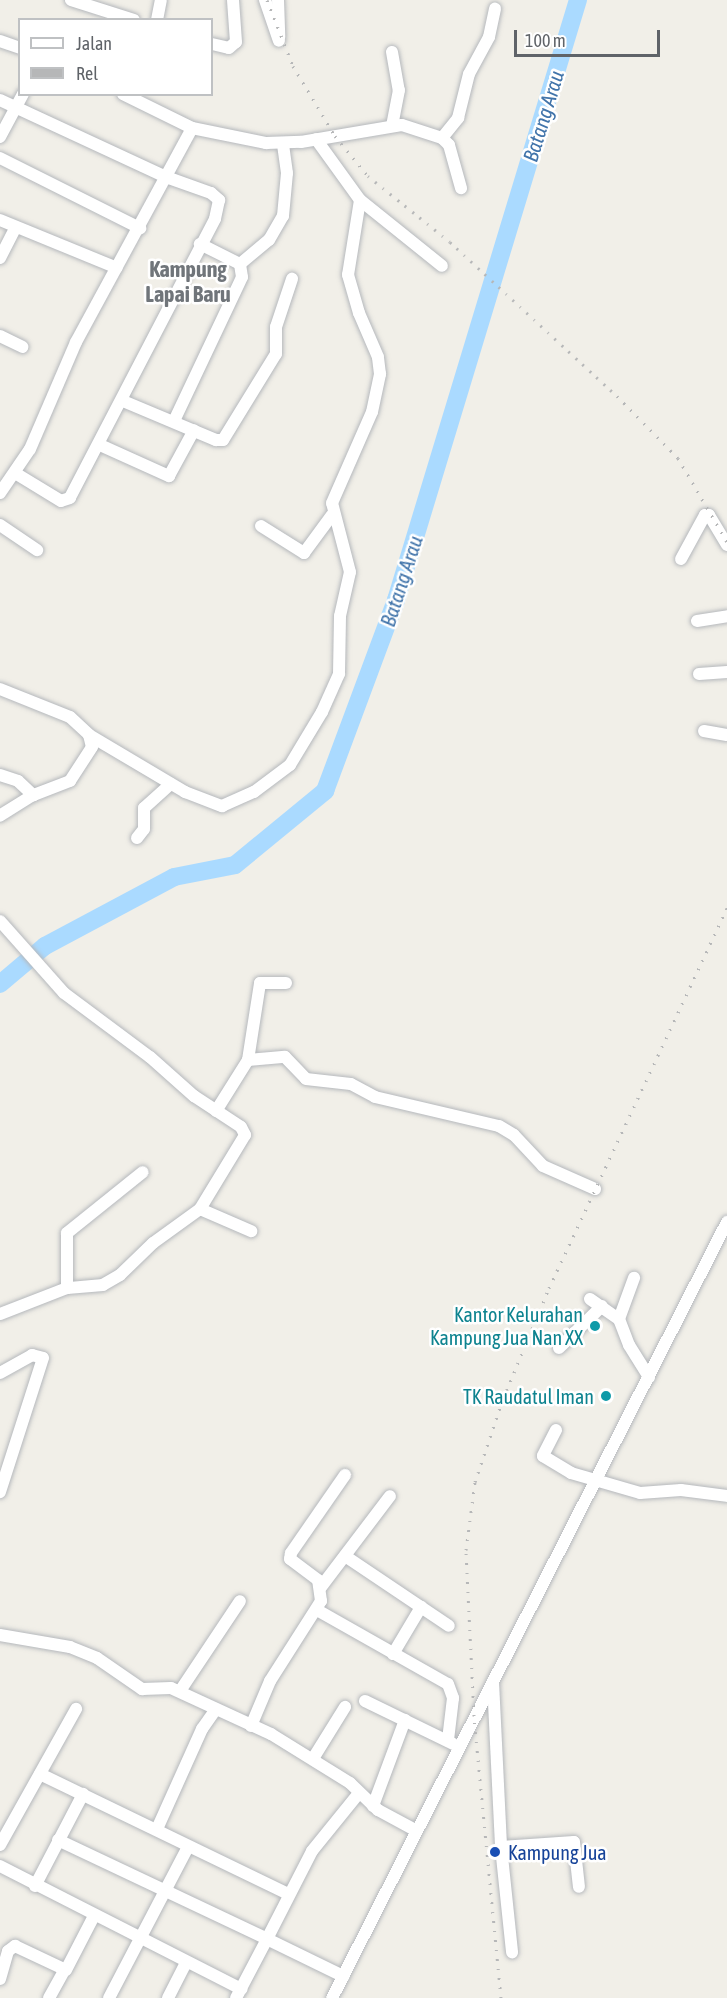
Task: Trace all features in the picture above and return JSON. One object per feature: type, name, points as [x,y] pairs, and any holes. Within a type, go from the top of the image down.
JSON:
[{"type":"street","points":[[71,0],[129,18]]},
{"type":"street","points":[[157,18],[161,0]]},
{"type":"street","points":[[213,44],[229,48],[236,42],[233,0]]},
{"type":"street","points":[[265,0],[279,41],[278,0]]},
{"type":"street","points":[[442,138],[458,118],[469,74],[489,37],[495,9]]},
{"type":"street","points":[[0,41],[18,47]]},
{"type":"street","points":[[392,52],[399,90],[392,125]]},
{"type":"street","points":[[0,137],[22,96]]},
{"type":"street","points":[[127,96],[192,128],[246,140],[283,143],[392,125],[442,138],[455,159],[461,188]]},
{"type":"street","points":[[0,100],[15,109],[166,177],[212,193],[219,200],[215,219],[200,244],[123,401],[67,500],[61,501],[15,473]]},
{"type":"street","points":[[0,493],[30,449],[76,342],[140,228],[192,128]]},
{"type":"street","points":[[316,139],[360,200],[442,266]]},
{"type":"street","points":[[240,264],[269,240],[283,216],[287,173],[283,143]]},
{"type":"street","points":[[0,158],[140,228]]},
{"type":"street","points":[[261,526],[304,553],[332,515],[337,487],[372,412],[381,374],[378,357],[358,313],[348,275],[360,200]]},
{"type":"street","points":[[0,220],[117,268]]},
{"type":"street","points":[[0,258],[15,228]]},
{"type":"street","points":[[200,244],[240,264]]},
{"type":"street","points":[[174,421],[242,277],[240,264]]},
{"type":"street","points":[[123,401],[220,441],[230,431],[276,354],[278,318],[292,279]]},
{"type":"street","points":[[0,336],[23,347]]},
{"type":"street","points":[[100,445],[169,476],[194,430]]},
{"type":"street","points":[[681,559],[705,515],[709,514],[727,545]]},
{"type":"street","points":[[0,689],[51,707],[78,722],[89,735],[171,784],[222,806],[275,778],[301,750],[342,667],[340,616],[350,572],[332,515]]},
{"type":"street","points":[[0,525],[37,550]]},
{"type":"street","points":[[697,621],[727,616]]},
{"type":"street","points":[[699,674],[727,672]]},
{"type":"street","points":[[704,731],[727,735]]},
{"type":"street","points":[[0,816],[33,795],[70,781],[90,753],[89,735]]},
{"type":"street","points":[[0,775],[18,781],[33,795]]},
{"type":"street","points":[[137,838],[144,829],[143,813],[147,804],[171,784]]},
{"type":"street","points":[[0,921],[64,993],[216,1111],[241,1127],[245,1135],[200,1209],[153,1243],[111,1282],[67,1288],[0,1314]]},
{"type":"street","points":[[216,1111],[248,1060],[260,983],[286,983]]},
{"type":"street","points":[[248,1060],[285,1057],[306,1079],[351,1083],[375,1097],[499,1126],[514,1135],[543,1166],[595,1189]]},
{"type":"street","points":[[67,1288],[67,1233],[143,1172]]},
{"type":"street","points":[[200,1209],[251,1231]]},
{"type":"street","points":[[332,1998],[727,1222]]},
{"type":"street","points":[[620,1319],[634,1278]]},
{"type":"street","points":[[590,1299],[620,1319],[629,1345],[649,1377]]},
{"type":"street","points":[[559,1348],[602,1306]]},
{"type":"street","points":[[0,1373],[32,1355],[43,1358],[0,1492]]},
{"type":"street","points":[[555,1430],[543,1456],[571,1473],[651,1495],[681,1490],[727,1496]]},
{"type":"street","points":[[321,1587],[318,1580],[290,1558],[291,1553],[345,1475]]},
{"type":"street","points":[[251,1726],[270,1681],[317,1610],[321,1587],[390,1496]]},
{"type":"street","points":[[345,1556],[449,1626]]},
{"type":"street","points":[[180,1691],[240,1601]]},
{"type":"street","points":[[393,1654],[421,1607]]},
{"type":"street","points":[[317,1610],[448,1684],[453,1698],[448,1740]]},
{"type":"street","points":[[0,1635],[70,1647],[97,1658],[142,1689],[180,1691],[314,1757],[372,1806],[417,1831]]},
{"type":"street","points":[[493,1681],[501,1847],[512,1952]]},
{"type":"street","points":[[365,1701],[448,1740],[459,1748]]},
{"type":"street","points":[[314,1757],[345,1707]]},
{"type":"street","points":[[0,1845],[76,1709]]},
{"type":"street","points":[[158,1829],[202,1729],[216,1709]]},
{"type":"street","points":[[372,1806],[405,1720]]},
{"type":"street","points":[[40,1774],[158,1829],[188,1847],[288,1894]]},
{"type":"street","points":[[0,1866],[186,1963],[238,1993],[288,1894],[318,1842],[359,1793]]},
{"type":"street","points":[[35,1886],[83,1794]]},
{"type":"street","points":[[58,1840],[343,1976]]},
{"type":"street","points":[[501,1847],[574,1842],[579,1887]]},
{"type":"street","points":[[109,1998],[188,1847]]},
{"type":"street","points":[[49,1998],[94,1916]]},
{"type":"street","points":[[0,1978],[8,1951],[15,1946],[64,1971]]},
{"type":"street","points":[[168,1998],[186,1963]]},
{"type":"waterway","name":"Batang Arau","points":[[0,984],[45,946],[174,877],[235,865],[325,791],[396,600],[578,0]]},
{"type":"railway","points":[[267,0],[293,66],[335,136],[368,176],[450,242],[617,396],[678,458],[727,542]]},
{"type":"railway","points":[[501,1998],[474,1716],[466,1550],[475,1482],[503,1399],[549,1288],[727,908]]},
{"type":"place","name":"Kantor Kelurahan Kampung Jua Nan XX","points":[[595,1326]]},
{"type":"place","name":"TK Raudatul Iman","points":[[606,1396]]},
{"type":"place","name":"Kampung Jua","points":[[495,1852]]},
{"type":"district","name":"Kampung Lapai Baru","points":[[188,282]]}]
